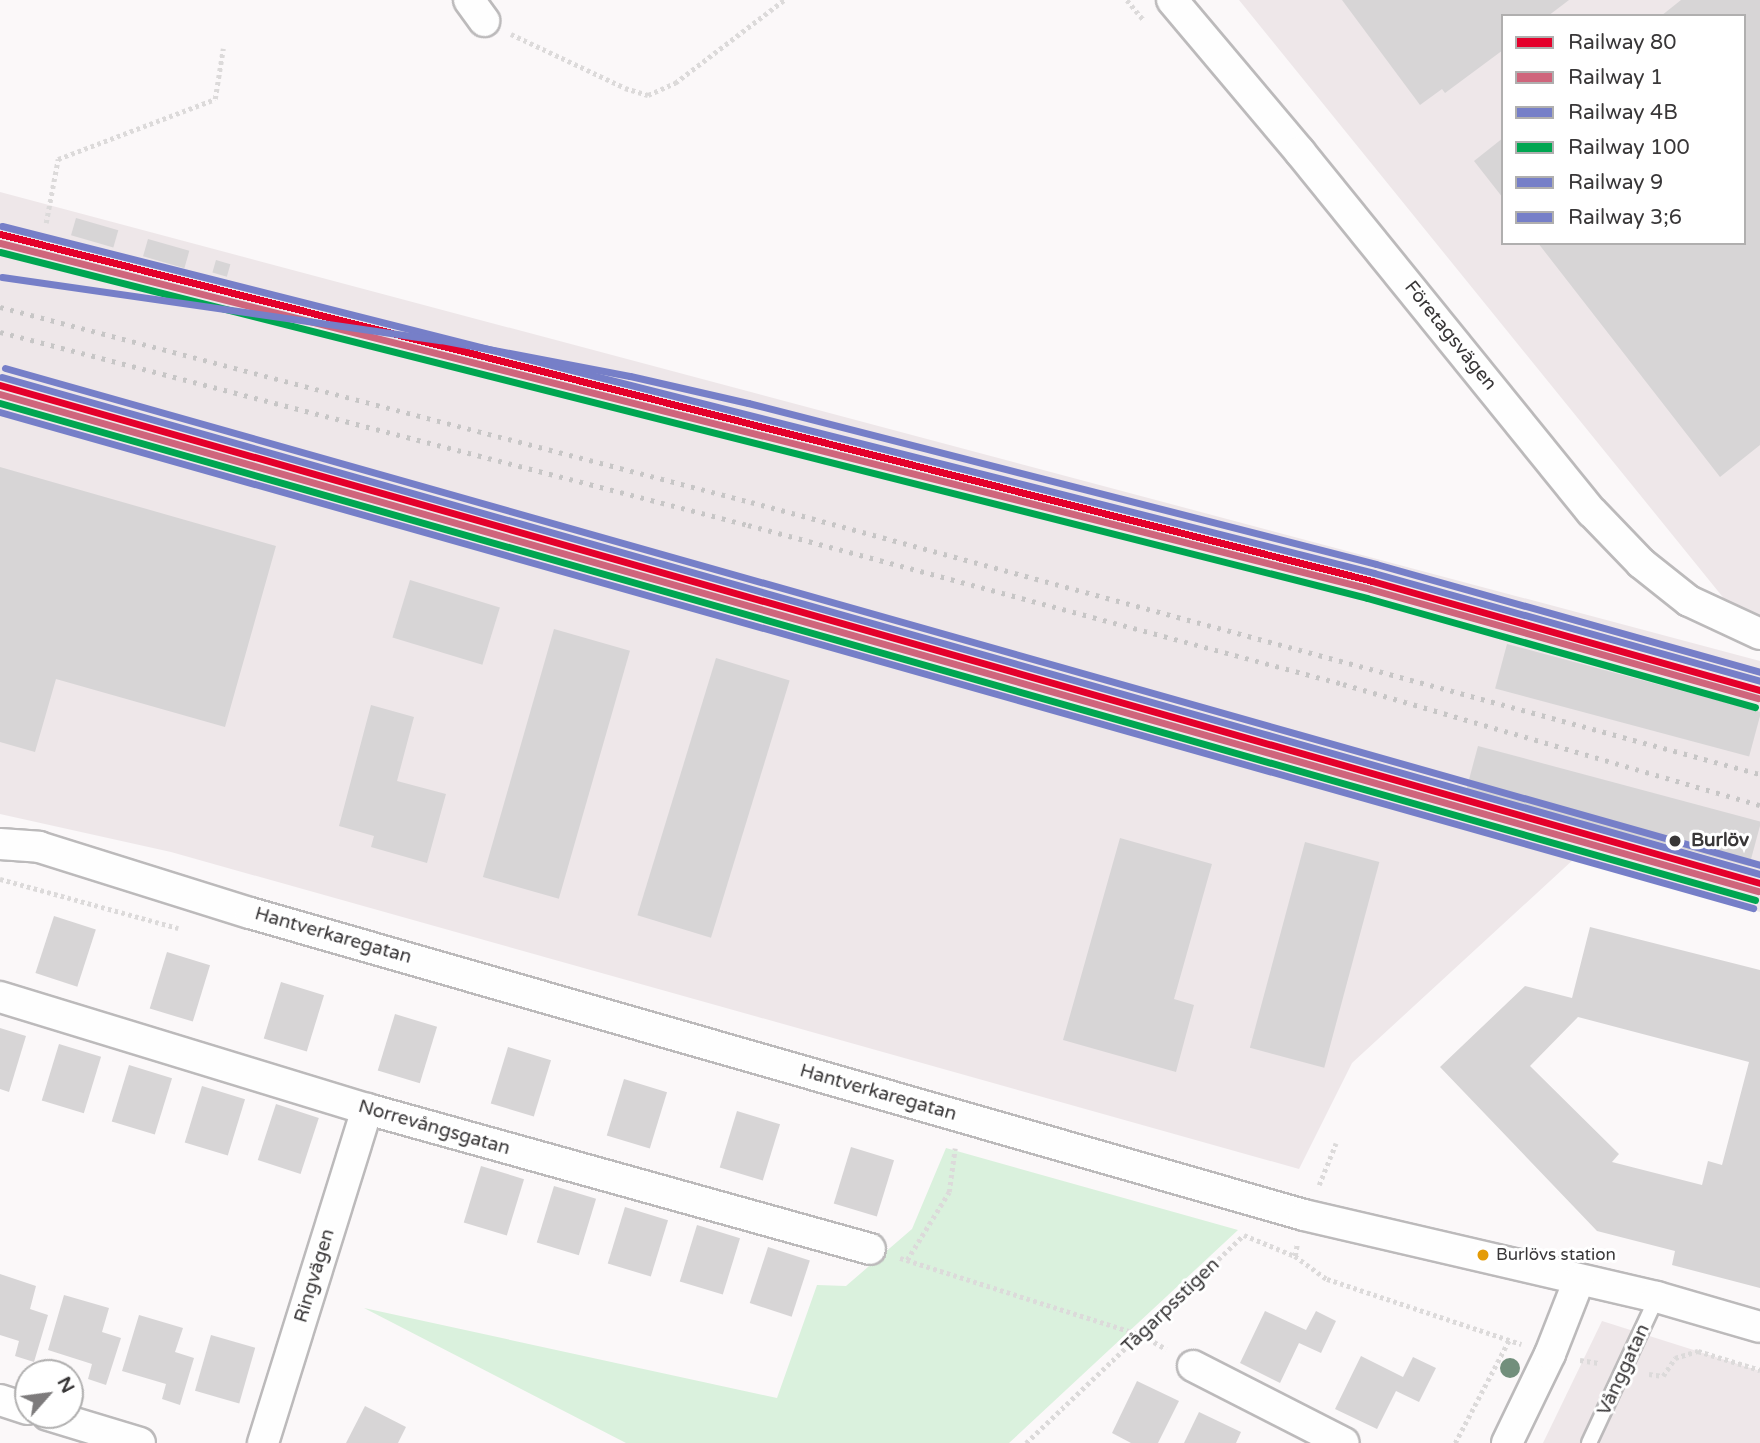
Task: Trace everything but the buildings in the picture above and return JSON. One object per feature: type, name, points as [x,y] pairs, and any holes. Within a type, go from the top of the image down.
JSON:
[{"type":"street","name":"Företagsvägen","points":[[1172,0],[1300,152],[1592,512],[1641,563],[1689,601],[1760,634]]},
{"type":"street","name":"Hantverkaregatan","points":[[0,844],[39,847],[250,913],[1304,1215],[1657,1297],[1760,1327]]},
{"type":"street","name":"Norrevångsgatan","points":[[0,997],[367,1109],[870,1249]]},
{"type":"street","name":"Ringvägen","points":[[263,1443],[367,1109]]},
{"type":"street","points":[[1507,1443],[1550,1354],[1578,1279]]},
{"type":"street","points":[[1194,1366],[1344,1443]]},
{"type":"street","points":[[84,1426],[141,1443]]},
{"type":"lane","name":"Vånggatan","points":[[1590,1443],[1657,1297]]},
{"type":"path","points":[[477,10],[625,88],[648,95],[675,83],[784,0]]},
{"type":"path","points":[[46,223],[58,159],[215,99],[223,49]]},
{"type":"path","points":[[907,1260],[949,1192],[960,1116]]},
{"type":"path","points":[[1304,1215],[1326,1172],[1336,1143]]},
{"type":"path","name":"Tågarpsstigen","points":[[1026,1443],[1244,1235],[1295,1256],[1304,1215]]},
{"type":"path","points":[[870,1249],[1142,1335]]},
{"type":"path","points":[[1455,1443],[1509,1340]]},
{"type":"shaded area","points":[[1239,0],[1760,0],[1760,643]]},
{"type":"shaded area","points":[[0,192],[1760,661],[1760,912],[1575,858],[1352,1063],[1299,1169],[171,852],[0,814]]},
{"type":"shaded area","points":[[1602,1321],[1760,1371],[1760,1443],[1543,1443]]},
{"type":"green space","points":[[946,1148],[1238,1230],[1009,1443],[626,1443],[364,1308],[777,1398],[817,1285],[846,1286],[912,1229]]},
{"type":"railway","points":[[0,307],[751,502],[1760,774]]},
{"type":"railway","points":[[0,332],[748,525],[1343,684],[1760,805]]},
{"type":"rail line","name":"4B","points":[[2,226],[1374,573],[1760,681]]},
{"type":"rail line","name":"80","points":[[0,234],[1372,581],[1760,690]]},
{"type":"rail line","name":"1","points":[[0,243],[1370,589],[1758,698]]},
{"type":"rail line","name":"100","points":[[0,252],[1367,598],[1755,707]]},
{"type":"rail line","name":"9","points":[[2,277],[441,340],[630,376],[748,403],[1376,564],[1760,672]]},
{"type":"rail line","name":"9","points":[[5,368],[1760,865]]},
{"type":"rail line","name":"4B","points":[[2,377],[1760,874]]},
{"type":"rail line","name":"80","points":[[0,385],[1760,883]]},
{"type":"rail line","name":"1","points":[[0,394],[1758,891]]},
{"type":"rail line","name":"100","points":[[0,403],[1755,900]]},
{"type":"rail line","name":"3;6","points":[[0,412],[1753,908]]},
{"type":"place","name":"Burlöv","points":[[1675,841]]},
{"type":"place","name":"Burlövs station","points":[[1483,1255]]}]
